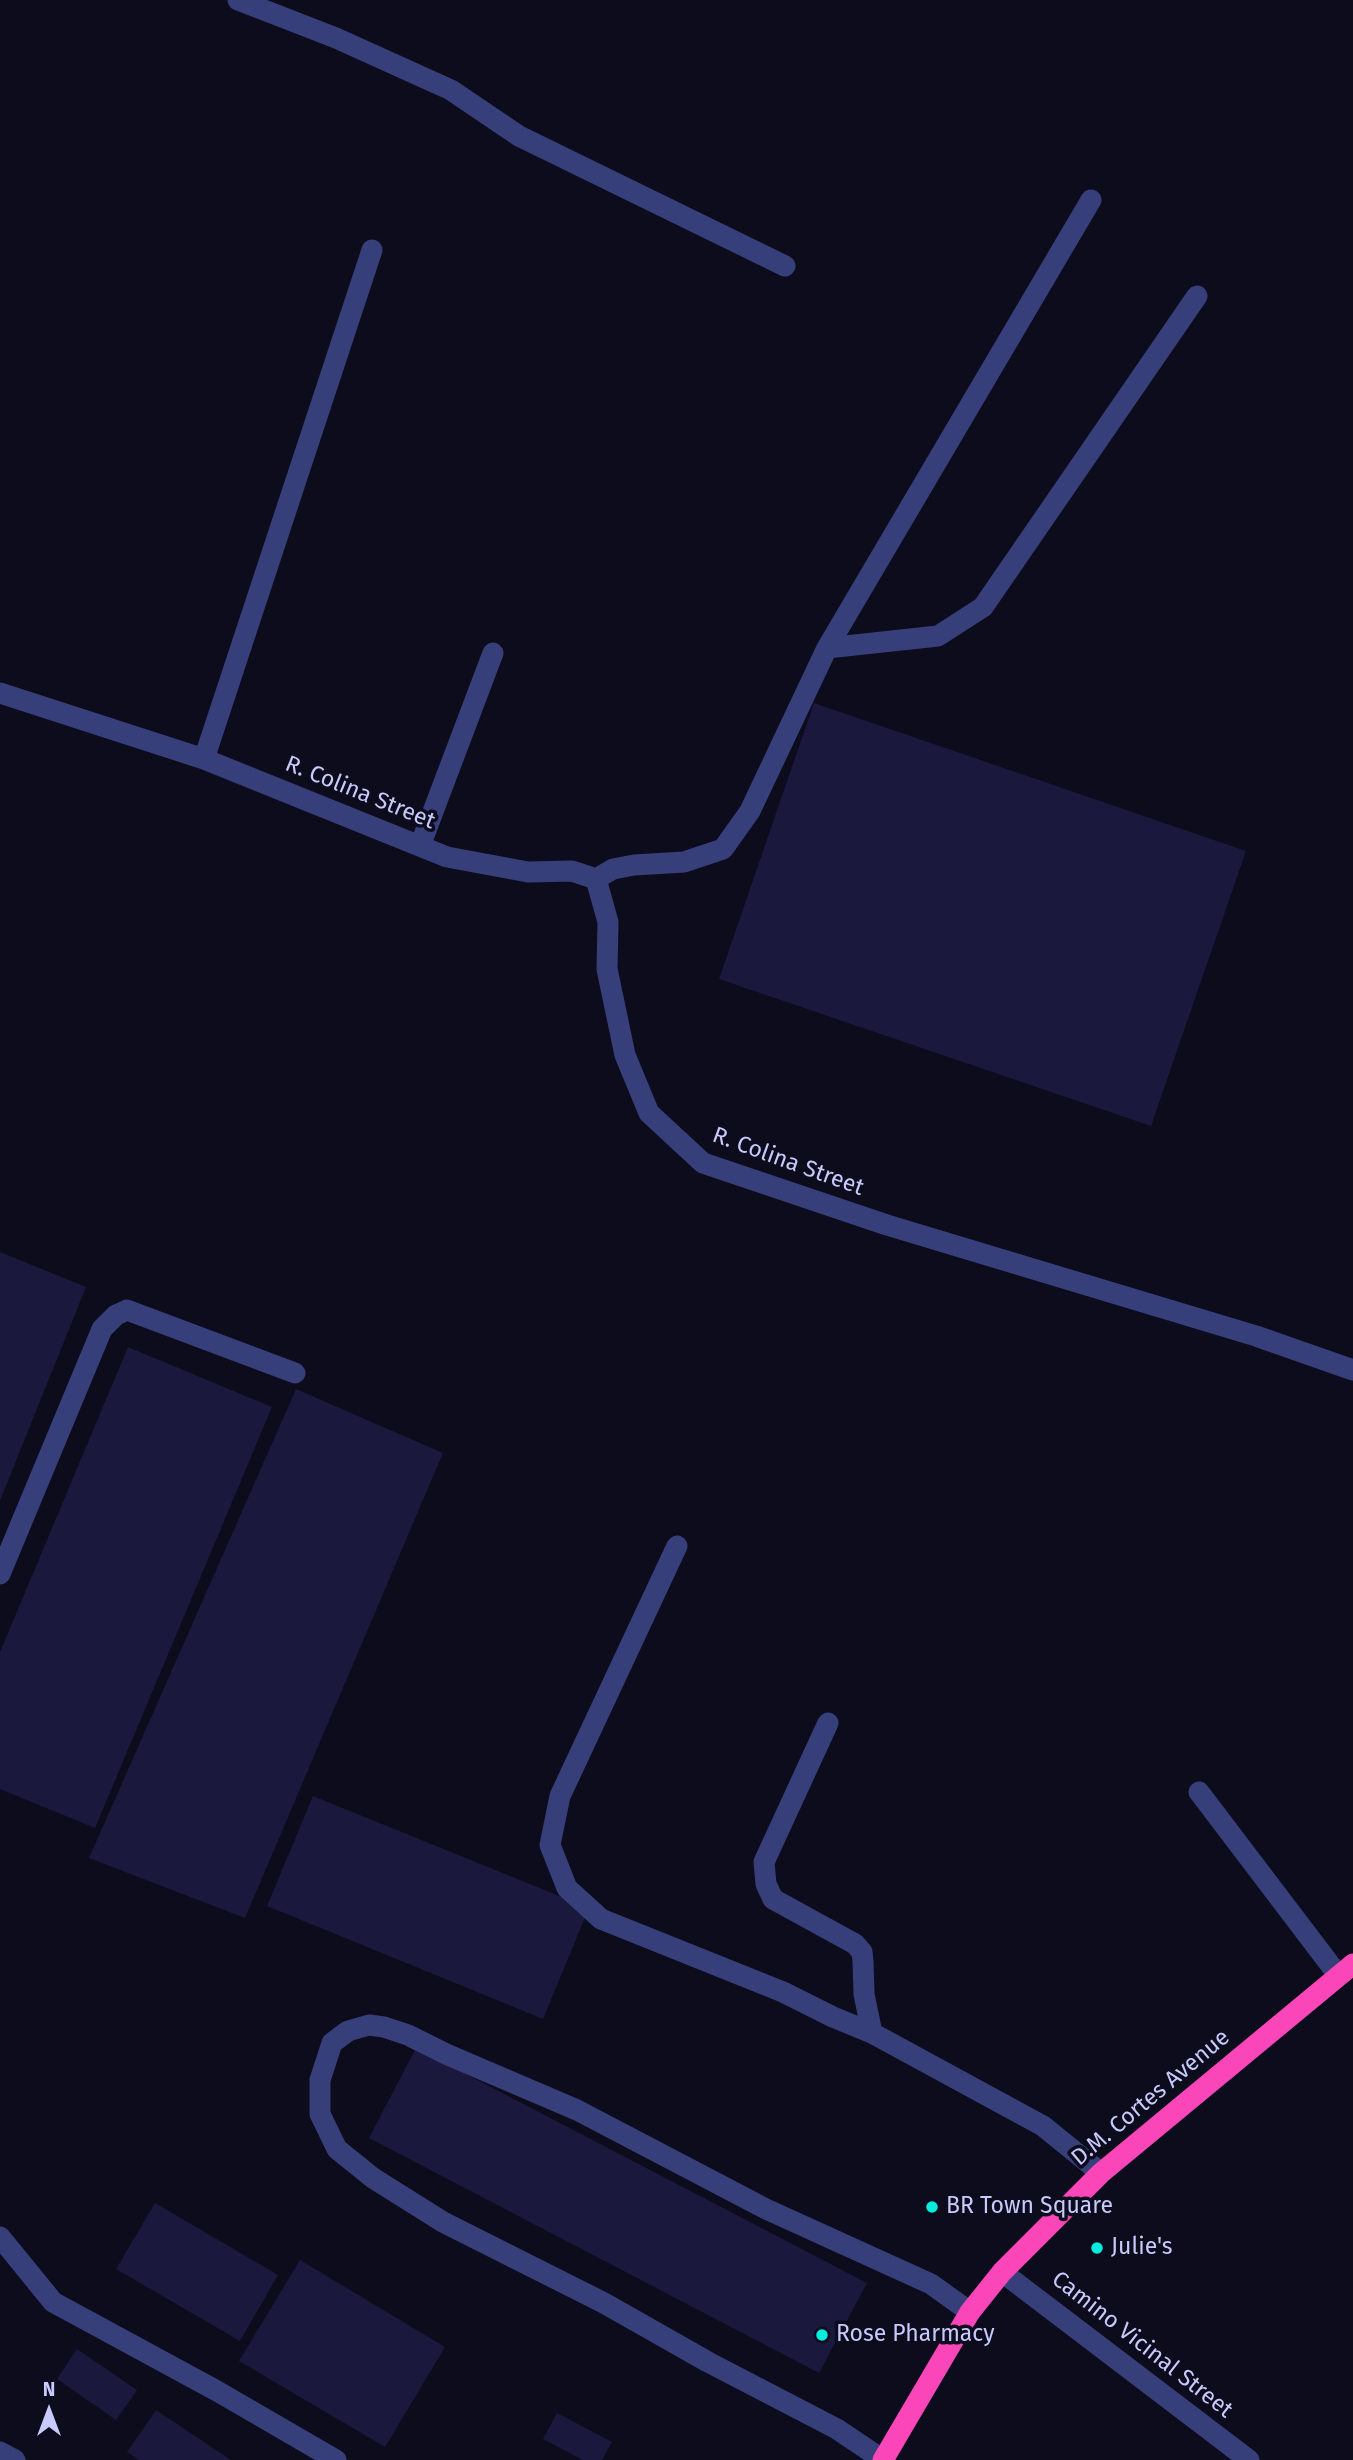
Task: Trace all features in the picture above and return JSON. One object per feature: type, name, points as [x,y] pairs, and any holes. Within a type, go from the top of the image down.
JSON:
[{"type":"highway","name":"D.M. Cortes Avenue","points":[[883,2460],[970,2312],[1002,2272],[1101,2173],[1346,1970]]},
{"type":"street","points":[[238,0],[336,37],[451,90],[519,136],[785,266]]},
{"type":"street","points":[[596,879],[613,869],[684,862],[723,849],[750,811],[827,648],[1091,200]]},
{"type":"street","points":[[204,759],[372,250]]},
{"type":"street","points":[[827,648],[938,636],[983,607],[1197,296]]},
{"type":"street","points":[[420,846],[493,653]]},
{"type":"street","name":"R. Colina Street","points":[[0,693],[204,759],[447,857],[527,872],[572,871],[596,879],[608,922],[607,969],[625,1055],[649,1113],[703,1163],[887,1226],[1256,1336],[1353,1370]]},
{"type":"street","points":[[0,1574],[102,1329],[116,1315],[127,1310],[295,1373]]},
{"type":"street","points":[[677,1546],[560,1796],[550,1845],[567,1888],[601,1919],[783,1992],[872,2033],[1043,2126],[1101,2173]]},
{"type":"street","points":[[828,1724],[764,1862],[766,1884],[773,1899],[855,1944],[862,1952],[864,1994],[872,2033]]},
{"type":"street","points":[[1199,1792],[1346,1970]]},
{"type":"street","points":[[883,2460],[837,2429],[708,2362],[604,2303],[443,2221],[373,2178],[337,2149],[320,2114],[320,2080],[332,2043],[348,2031],[369,2025],[408,2035],[577,2110],[766,2209],[931,2284],[970,2312]]},
{"type":"street","points":[[0,2237],[53,2302],[217,2391],[336,2460]]},
{"type":"street","name":"Camino Vicinal Street","points":[[1002,2272],[1249,2460]]},
{"type":"street","points":[[0,2452],[15,2460]]},
{"type":"building","points":[[814,703],[1246,851],[1151,1126],[719,979]]},
{"type":"building","points":[[0,1252],[86,1287],[0,1501]]},
{"type":"building","points":[[128,1347],[272,1407],[95,1828],[0,1789],[0,1652]]},
{"type":"building","points":[[296,1389],[443,1453],[245,1918],[89,1858]]},
{"type":"building","points":[[313,1796],[589,1908],[543,2019],[267,1906]]},
{"type":"building","points":[[416,2048],[867,2283],[819,2373],[369,2138]]},
{"type":"building","points":[[155,2203],[278,2275],[240,2341],[116,2269]]},
{"type":"building","points":[[300,2260],[445,2347],[385,2447],[239,2361]]},
{"type":"building","points":[[77,2349],[137,2390],[116,2420],[57,2379]]},
{"type":"building","points":[[156,2410],[231,2460],[139,2460],[127,2452]]},
{"type":"building","points":[[557,2413],[612,2442],[602,2460],[583,2460],[543,2439]]},
{"type":"place","name":"BR Town Square","points":[[932,2207]]},
{"type":"place","name":"Julie's","points":[[1097,2248]]},
{"type":"place","name":"Rose Pharmacy","points":[[822,2335]]}]
